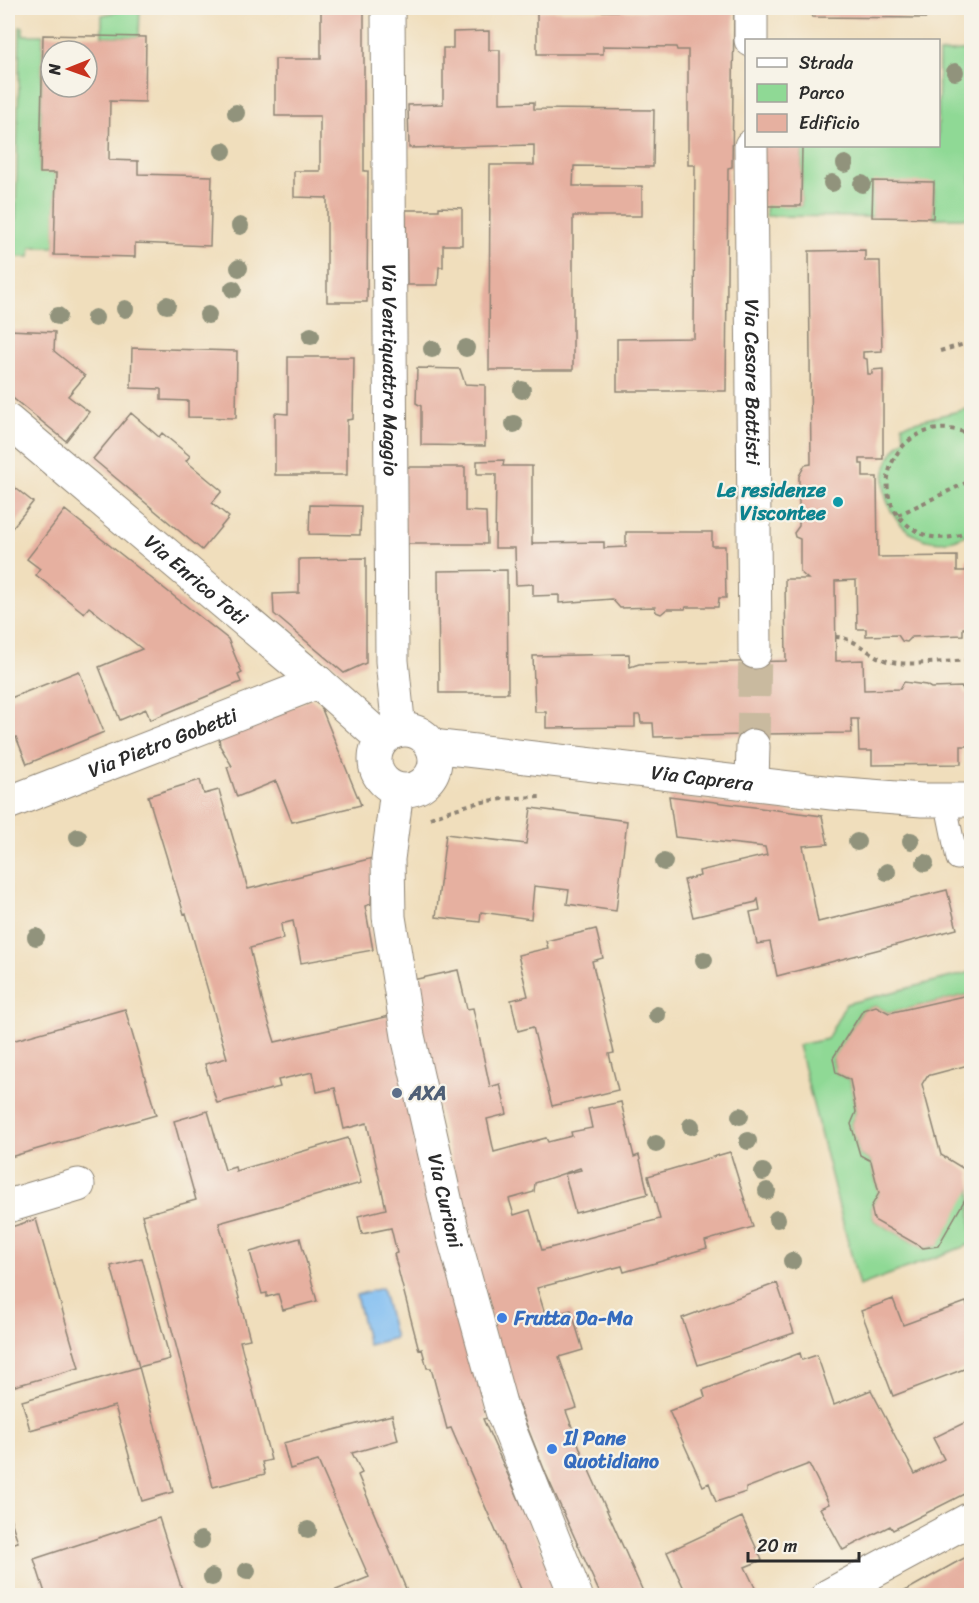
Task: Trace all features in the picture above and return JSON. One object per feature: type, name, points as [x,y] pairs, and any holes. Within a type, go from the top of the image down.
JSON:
[{"type":"street","name":"Via Ventiquattro Maggio","points":[[388,8],[392,661],[390,734]]},
{"type":"street","points":[[751,8],[751,39]]},
{"type":"street","name":"Via Cesare Battisti","points":[[751,147],[755,652]]},
{"type":"street","name":"Via Enrico Toti","points":[[8,421],[318,682],[390,734]]},
{"type":"street","name":"Via Pietro Gobetti","points":[[8,804],[318,682]]},
{"type":"street","points":[[419,732],[432,746],[435,765],[426,783],[407,791],[397,790],[380,778],[374,758],[390,734],[419,732]]},
{"type":"street","name":"Via Caprera","points":[[432,746],[845,794],[958,800]]},
{"type":"street","points":[[752,782],[753,746]]},
{"type":"street","name":"Via Curioni","points":[[397,790],[388,860],[389,917],[408,1036],[453,1234],[502,1411],[576,1596]]},
{"type":"street","points":[[8,1206],[78,1185]]},
{"type":"street","points":[[828,1596],[972,1518]]},
{"type":"lane","points":[[957,859],[958,800]]},
{"type":"path","points":[[940,351],[972,342]]},
{"type":"path","points":[[972,435],[957,428],[938,427],[919,432],[904,443],[892,459],[888,478],[889,497],[898,515],[910,527],[925,536],[942,539],[960,536],[972,530]]},
{"type":"path","points":[[898,515],[972,480]]},
{"type":"path","points":[[835,637],[843,637],[857,643],[876,657],[892,662],[972,660]]},
{"type":"path","points":[[388,860],[401,837],[420,822],[449,810],[468,803],[497,798],[548,797]]},
{"type":"green space","points":[[121,8],[140,8],[139,37],[102,36],[102,15],[116,12]]},
{"type":"green space","points":[[20,27],[23,27],[23,35],[43,35],[43,39],[39,39],[39,99],[42,99],[40,172],[56,173],[55,247],[31,247],[30,257],[15,257]]},
{"type":"green space","points":[[971,50],[971,236],[967,218],[933,218],[934,183],[872,217],[766,216],[766,205],[801,206],[802,147],[940,147],[940,53]]},
{"type":"green space","points":[[971,408],[971,532],[948,541],[927,540],[909,531],[895,517],[886,498],[884,478],[890,457],[905,439],[902,425]]},
{"type":"green space","points":[[971,972],[971,994],[889,1013],[876,1006],[863,1010],[833,1059],[836,1073],[850,1080],[856,1112],[851,1124],[860,1155],[871,1161],[879,1193],[871,1207],[874,1220],[923,1248],[937,1246],[971,1187],[971,1244],[859,1286],[798,1045],[827,1039],[846,1004]]},
{"type":"water","points":[[382,1288],[395,1338],[368,1345],[356,1295]]},
{"type":"building","points":[[321,8],[364,8],[364,171],[368,171],[367,302],[327,302],[327,198],[294,197],[294,171],[320,171],[320,116],[275,116],[275,59],[321,59]]},
{"type":"building","points":[[495,8],[534,8],[534,11],[495,11]]},
{"type":"building","points":[[812,8],[972,8],[972,10],[926,10],[926,18],[812,17]]},
{"type":"building","points":[[537,11],[734,11],[732,167],[728,168],[726,391],[617,391],[617,339],[694,338],[695,165],[688,165],[688,50],[677,50],[676,47],[603,46],[603,54],[537,54]]},
{"type":"building","points":[[489,31],[489,50],[500,50],[500,103],[534,102],[534,109],[654,110],[653,167],[574,166],[573,186],[642,186],[642,216],[573,216],[573,370],[489,370],[490,165],[534,165],[534,145],[409,148],[408,105],[443,104],[443,48],[453,48],[453,32]]},
{"type":"building","points":[[43,35],[146,37],[145,102],[110,101],[109,160],[138,161],[138,174],[212,176],[210,246],[135,243],[135,257],[54,255],[56,173],[40,173],[42,99],[99,99],[99,39],[43,39]]},
{"type":"building","points":[[762,147],[802,147],[801,206],[761,206]]},
{"type":"building","points":[[873,181],[934,182],[933,218],[872,217]]},
{"type":"building","points":[[439,207],[462,208],[462,245],[443,245],[443,267],[439,267],[438,285],[407,285],[406,210],[439,210]]},
{"type":"building","name":"Le residenze Viscontee","points":[[865,250],[865,261],[880,261],[882,351],[863,352],[863,358],[867,359],[868,374],[872,374],[872,370],[883,369],[883,459],[860,459],[860,464],[863,464],[863,477],[877,477],[878,557],[957,556],[957,571],[966,571],[966,559],[972,557],[972,628],[963,628],[963,635],[912,637],[907,642],[902,641],[898,635],[866,636],[866,629],[857,629],[856,580],[835,581],[836,661],[863,660],[864,690],[900,689],[904,682],[926,685],[931,688],[962,687],[965,694],[972,691],[972,746],[961,746],[961,764],[872,765],[872,751],[859,751],[858,719],[851,719],[852,733],[762,734],[762,726],[745,726],[745,735],[654,737],[653,723],[641,723],[640,715],[635,715],[635,727],[546,728],[546,712],[535,712],[533,656],[629,654],[630,667],[639,664],[786,661],[785,579],[808,579],[800,572],[800,539],[795,537],[794,533],[799,526],[799,476],[805,465],[811,464],[809,251]]},
{"type":"building","points":[[8,330],[55,332],[54,351],[85,376],[68,396],[89,412],[66,441],[9,395],[12,391],[8,387]]},
{"type":"building","points":[[132,348],[237,351],[236,418],[188,417],[188,401],[161,400],[161,389],[131,388]]},
{"type":"building","points":[[288,357],[354,357],[353,419],[347,420],[347,475],[275,475],[275,413],[288,414]]},
{"type":"building","points":[[417,368],[460,369],[465,384],[485,385],[485,446],[421,445],[421,406],[416,403]]},
{"type":"building","points":[[131,413],[159,437],[162,433],[190,456],[186,461],[222,491],[212,503],[229,517],[202,550],[93,459]]},
{"type":"building","name":"Le residenze Viscontee","points":[[504,460],[503,466],[532,466],[532,546],[533,543],[604,542],[604,548],[626,547],[626,532],[712,532],[712,546],[725,546],[726,598],[719,598],[718,607],[667,609],[661,614],[656,612],[655,607],[620,608],[612,599],[559,603],[559,595],[533,596],[533,584],[516,585],[515,548],[495,548],[496,474],[477,474],[477,461]]},
{"type":"building","points":[[404,467],[465,467],[465,511],[486,512],[487,544],[404,544]]},
{"type":"building","points":[[8,482],[33,502],[8,533]]},
{"type":"building","points":[[310,505],[361,506],[360,535],[309,534]]},
{"type":"building","points":[[65,510],[228,639],[242,673],[238,675],[241,682],[150,720],[146,709],[120,720],[99,667],[142,649],[89,607],[84,613],[36,575],[40,569],[27,559]]},
{"type":"building","points":[[366,558],[366,663],[344,673],[274,614],[273,594],[299,593],[299,559]]},
{"type":"building","points":[[507,570],[508,693],[439,693],[438,571]]},
{"type":"building","points":[[79,671],[104,732],[27,764],[16,737],[8,740],[8,699]]},
{"type":"building","points":[[311,699],[321,707],[361,805],[292,822],[276,781],[237,797],[227,767],[232,766],[220,746],[219,737]]},
{"type":"building","points":[[200,780],[204,794],[219,790],[248,889],[373,858],[371,904],[365,906],[373,950],[301,963],[293,921],[281,924],[283,939],[250,948],[263,1004],[275,1042],[390,1016],[488,1418],[483,1419],[562,1596],[524,1596],[451,1428],[447,1429],[431,1368],[427,1368],[422,1349],[419,1350],[394,1254],[397,1253],[391,1228],[362,1234],[358,1216],[386,1209],[367,1123],[344,1129],[335,1088],[317,1092],[313,1072],[278,1080],[280,1087],[217,1103],[205,1064],[227,1058],[186,913],[184,914],[148,796]]},
{"type":"building","points":[[669,796],[822,816],[828,844],[803,846],[818,922],[947,890],[957,929],[777,976],[770,942],[757,944],[750,912],[760,910],[758,899],[756,902],[693,917],[684,880],[700,876],[699,871],[767,855],[765,847],[675,837]]},
{"type":"building","points":[[531,808],[627,821],[616,911],[567,904],[569,890],[534,886],[531,919],[481,912],[480,922],[436,917],[446,834],[526,844]]},
{"type":"building","points":[[596,929],[603,958],[592,961],[614,1053],[609,1054],[618,1090],[552,1106],[533,1027],[518,1031],[511,1000],[528,996],[518,955],[548,948],[546,941]]},
{"type":"building","points":[[458,970],[467,1009],[473,1008],[490,1087],[500,1084],[507,1114],[487,1119],[494,1152],[546,1138],[548,1142],[572,1136],[571,1132],[592,1128],[588,1109],[621,1102],[634,1157],[639,1155],[648,1194],[575,1213],[565,1174],[581,1170],[580,1168],[535,1183],[534,1192],[509,1199],[514,1215],[530,1210],[542,1250],[660,1219],[648,1176],[730,1152],[753,1227],[705,1241],[707,1248],[624,1272],[622,1266],[537,1288],[546,1317],[571,1310],[583,1350],[559,1357],[577,1408],[566,1411],[584,1459],[645,1596],[601,1596],[546,1474],[500,1358],[408,981]]},
{"type":"building","points":[[972,994],[972,1064],[927,1076],[922,1084],[941,1155],[969,1172],[972,1187],[938,1246],[923,1248],[874,1220],[871,1207],[879,1193],[871,1161],[860,1155],[851,1124],[856,1112],[850,1080],[836,1073],[833,1058],[863,1010],[876,1006],[889,1013]]},
{"type":"building","points":[[125,1009],[156,1115],[10,1157],[8,1147],[8,1042]]},
{"type":"building","points":[[208,1111],[225,1170],[235,1167],[236,1171],[348,1138],[361,1183],[219,1223],[250,1339],[240,1341],[271,1460],[262,1462],[265,1474],[213,1487],[142,1215],[196,1200],[174,1121]]},
{"type":"building","points":[[36,1219],[79,1368],[8,1388],[8,1228]]},
{"type":"building","points":[[300,1238],[317,1301],[283,1310],[278,1294],[267,1297],[267,1293],[262,1294],[250,1252]]},
{"type":"building","points":[[142,1258],[170,1359],[139,1367],[111,1266]]},
{"type":"building","points":[[777,1283],[794,1333],[698,1365],[682,1318]]},
{"type":"building","points":[[893,1299],[903,1325],[966,1302],[972,1318],[972,1366],[893,1396],[861,1311]]},
{"type":"building","points":[[800,1353],[802,1360],[817,1355],[834,1405],[871,1390],[915,1474],[944,1459],[933,1438],[972,1419],[972,1490],[893,1530],[890,1526],[843,1550],[820,1508],[829,1504],[809,1464],[746,1488],[746,1492],[716,1502],[709,1483],[703,1486],[669,1411],[705,1397],[703,1390]]},
{"type":"building","points":[[139,1367],[173,1492],[142,1501],[115,1406],[30,1430],[22,1401]]},
{"type":"building","points":[[392,1415],[398,1440],[352,1453],[362,1473],[358,1475],[409,1596],[321,1596],[369,1577],[318,1461],[290,1469],[283,1443]]},
{"type":"building","points":[[8,1511],[18,1542],[8,1545]]},
{"type":"building","points":[[742,1517],[762,1560],[745,1567],[759,1596],[681,1596],[686,1593],[667,1552]]},
{"type":"building","points":[[159,1518],[184,1596],[46,1596],[34,1559]]},
{"type":"building","points":[[972,1554],[972,1596],[896,1596],[955,1563]]},
{"type":"tunnel","points":[[753,746],[755,652]]},
{"type":"place","name":"Le residenze Viscontee","points":[[838,502]]},
{"type":"place","name":"AXA","points":[[397,1093]]},
{"type":"place","name":"Frutta Da-Ma","points":[[502,1318]]},
{"type":"place","name":"Il Pane Quotidiano","points":[[552,1449]]}]
